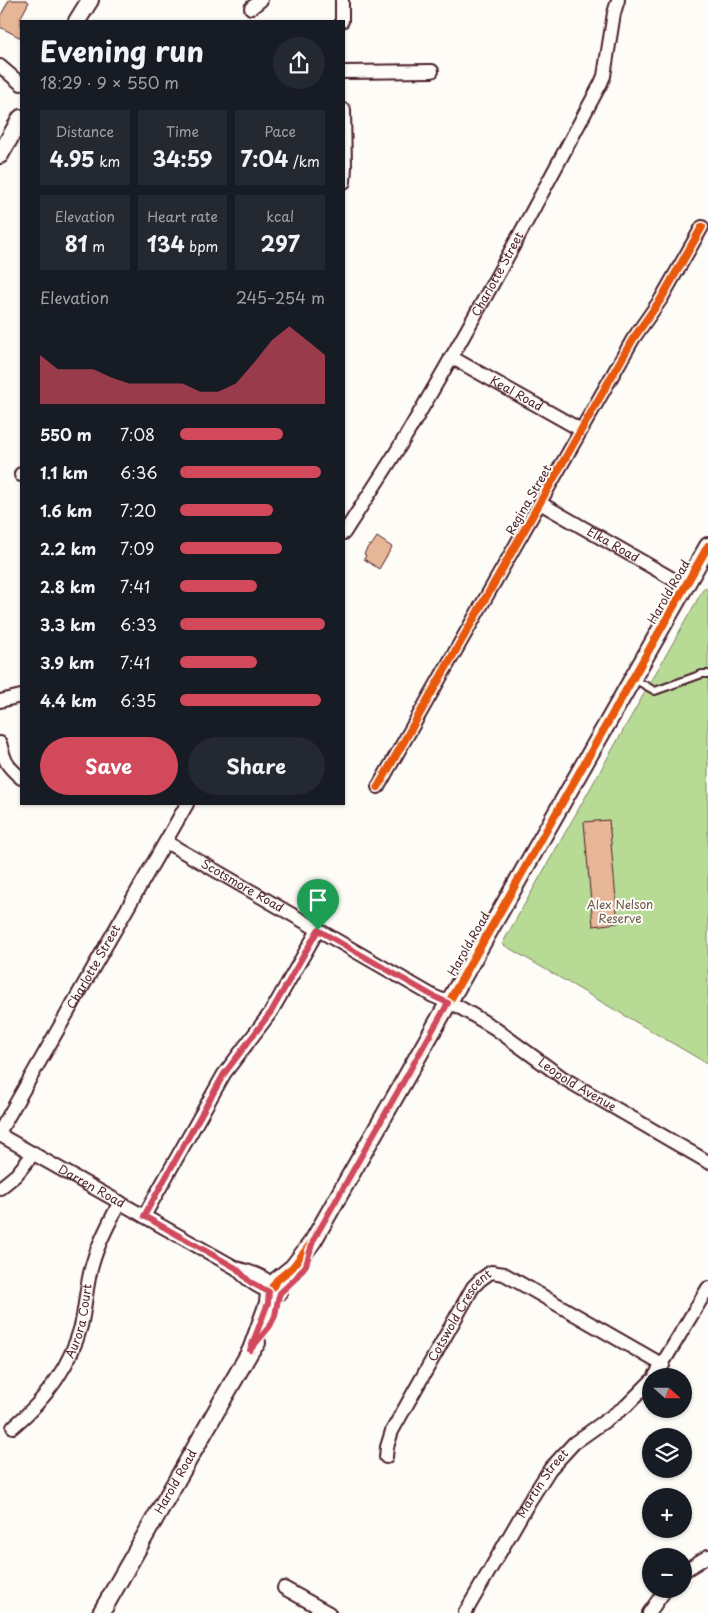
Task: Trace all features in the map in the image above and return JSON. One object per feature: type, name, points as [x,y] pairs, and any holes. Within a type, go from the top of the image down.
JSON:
[{"type":"street","points":[[79,20],[90,0]]},
{"type":"street","points":[[251,8],[261,0]]},
{"type":"street","points":[[342,0],[342,20]]},
{"type":"street","name":"Charlotte Street","points":[[345,531],[406,435],[452,356],[601,83],[604,76],[614,13],[618,0]]},
{"type":"street","points":[[0,65],[20,73]]},
{"type":"street","points":[[0,65],[20,83]]},
{"type":"street","points":[[345,72],[432,71]]},
{"type":"street","points":[[0,155],[20,120]]},
{"type":"street","name":"Regina Street","points":[[378,787],[633,339],[661,299],[702,227]]},
{"type":"street","name":"Keal Road","points":[[452,356],[581,430]]},
{"type":"street","name":"Elka Road","points":[[540,503],[686,586]]},
{"type":"street","name":"Harold Road","points":[[101,1613],[250,1350],[270,1326],[275,1316],[278,1299],[274,1290],[302,1272],[313,1241],[708,546]]},
{"type":"street","points":[[0,701],[20,696]]},
{"type":"street","points":[[0,743],[8,767],[20,777]]},
{"type":"street","name":"Charlotte Street","points":[[0,1133],[186,805]]},
{"type":"street","name":"Scotsmore Road","points":[[166,842],[448,1003]]},
{"type":"street","points":[[144,1216],[224,1074],[271,1012],[318,930]]},
{"type":"street","name":"Leopold Avenue","points":[[448,1003],[463,1009],[500,1031],[563,1078],[708,1162]]},
{"type":"street","name":"Darren Road","points":[[0,1133],[236,1268],[250,1282],[274,1290]]},
{"type":"street","points":[[0,1188],[16,1175],[34,1154]]},
{"type":"street","name":"Aurora Court","points":[[13,1427],[38,1405],[58,1378],[71,1354],[81,1326],[93,1259],[103,1234],[120,1202]]},
{"type":"street","name":"Cotswold Crescent","points":[[386,1457],[392,1431],[464,1304],[480,1280],[491,1272],[504,1274],[663,1365]]},
{"type":"street","points":[[661,1368],[708,1288]]},
{"type":"street","name":"Martin Street","points":[[465,1613],[550,1468],[574,1443],[626,1406],[642,1390]]},
{"type":"street","points":[[692,1566],[708,1556]]},
{"type":"street","points":[[284,1588],[329,1613]]},
{"type":"street","points":[[649,1613],[660,1598]]},
{"type":"lane","points":[[633,678],[655,691],[702,674],[708,674]]},
{"type":"green space","name":"Alex Nelson Reserve","points":[[704,588],[708,590],[708,1064],[502,944]]},
{"type":"building","points":[[9,0],[26,0],[29,2],[20,19],[22,20],[20,20],[20,37],[0,27],[0,17]]},
{"type":"building","points":[[377,537],[392,547],[379,569],[364,559],[366,555],[364,554],[369,545],[371,546]]},
{"type":"building","points":[[609,820],[618,923],[593,926],[584,822]]},
{"type":"cycle path","points":[[378,787],[633,339],[661,299],[702,227]]},
{"type":"cycle path","points":[[251,1350],[268,1303],[269,1292],[277,1280],[293,1267],[313,1241],[708,546]]},
{"type":"route","points":[[318,930],[448,1003],[313,1241],[306,1265],[302,1272],[280,1293],[275,1316],[270,1326],[250,1350],[268,1303],[269,1292],[250,1282],[236,1268],[144,1216],[224,1074],[271,1012],[318,930]]}]
